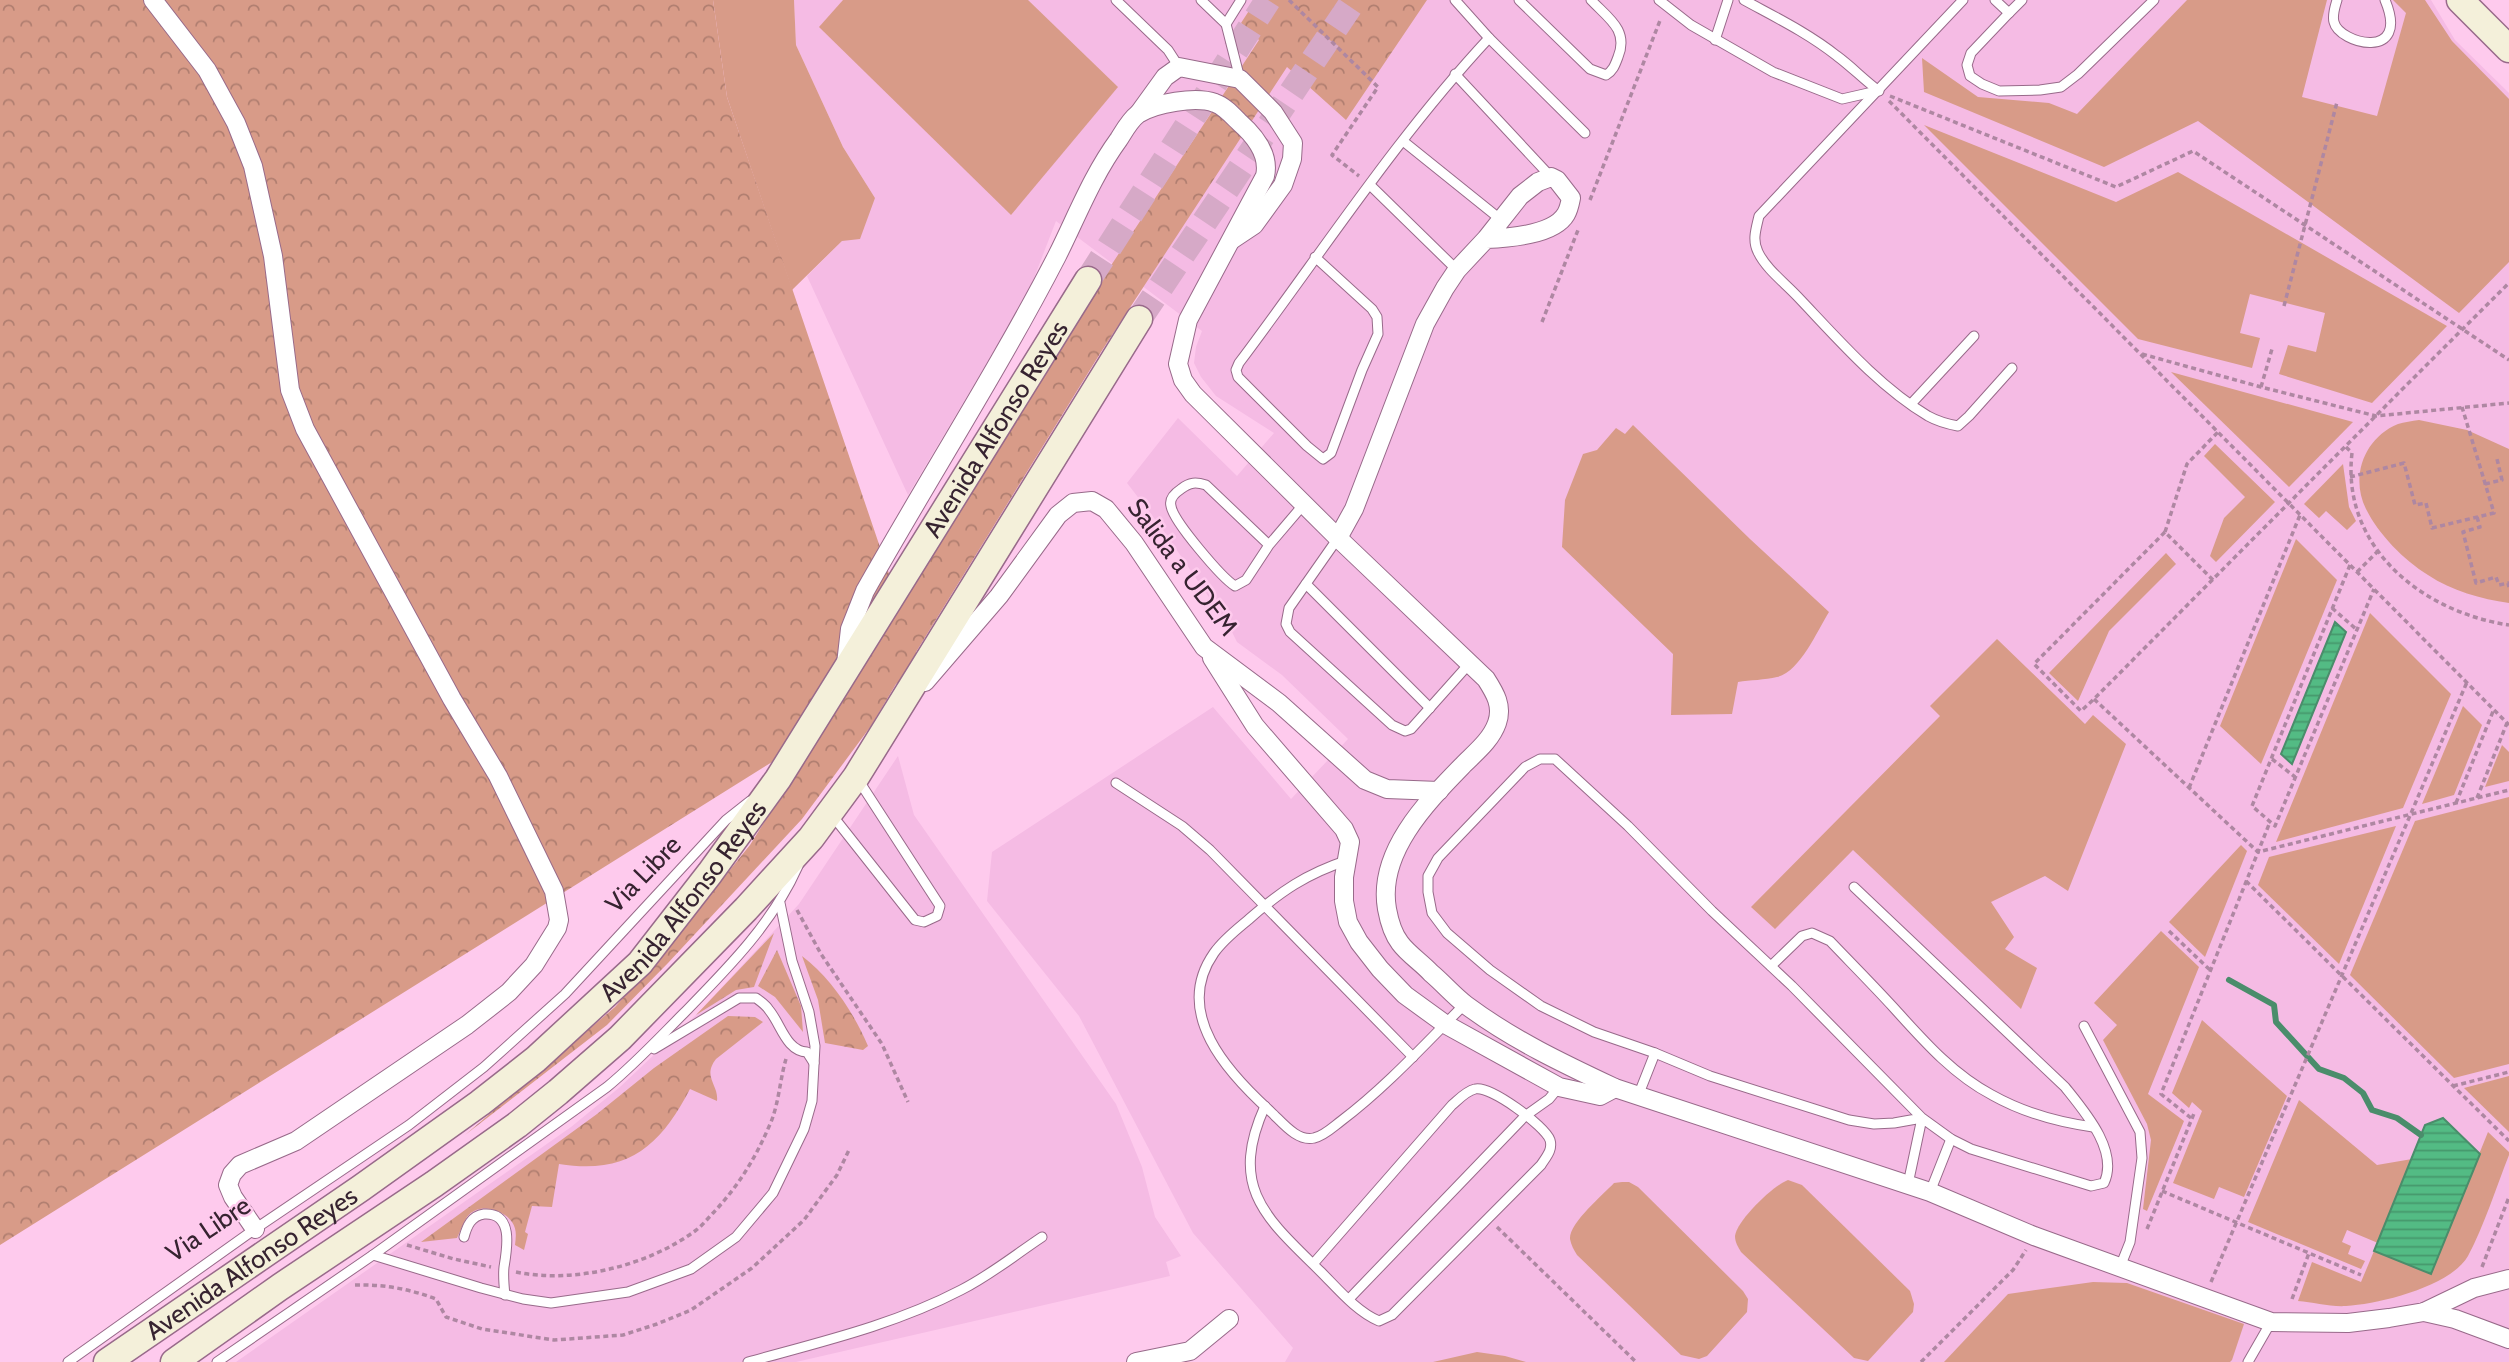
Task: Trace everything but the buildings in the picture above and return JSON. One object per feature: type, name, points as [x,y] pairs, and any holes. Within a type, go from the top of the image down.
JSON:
[{"type":"main road","points":[[2460,0],[2508,48]]},
{"type":"main road","name":"Avenida Alfonso Reyes","points":[[107,1362],[480,1103],[536,1059],[639,963],[710,873],[778,779],[1088,280]]},
{"type":"main road","name":"Avenida Alfonso Reyes","points":[[174,1362],[434,1184],[558,1092],[620,1038],[684,975],[811,838],[856,777],[897,713],[1139,319]]},
{"type":"street","points":[[153,0],[207,70],[236,123],[253,166],[273,256],[290,390],[305,429],[452,699],[498,776],[554,891],[559,913],[557,928],[544,951],[526,976],[509,992],[467,1025],[306,1135],[281,1149],[240,1165],[232,1174],[228,1185],[233,1198],[255,1229]]},
{"type":"street","points":[[845,670],[850,629],[864,591],[1020,323],[1057,255],[1094,177],[1165,77],[1179,67],[1240,79],[1273,112],[1293,143],[1293,159],[1283,185],[1254,225],[1233,239]]},
{"type":"street","points":[[1138,115],[1168,101],[1213,102],[1224,108],[1260,144],[1267,167],[1233,239],[1188,320],[1178,364],[1183,380],[1193,394],[1338,538],[1486,679],[1496,694],[1500,709],[1497,724],[1487,740],[1439,791],[1403,837],[1388,868],[1384,890],[1389,921],[1400,943],[1465,1004],[1525,1044],[1581,1074],[1615,1088],[1908,1184],[2034,1236],[2271,1322],[2348,1323],[2424,1312],[2474,1288],[2509,1279]]},
{"type":"street","points":[[1338,538],[1354,509],[1425,324],[1457,270],[1527,189],[1551,177],[1557,180],[1570,198],[1568,212],[1554,226],[1535,233],[1486,239]]},
{"type":"street","name":"Salida a UDEM","points":[[897,713],[999,596],[1058,514],[1073,503],[1092,501],[1107,509],[1150,565],[1205,647],[1279,703],[1365,780],[1387,789],[1439,791]]},
{"type":"street","points":[[1205,647],[1255,726],[1343,829],[1350,842],[1344,877],[1344,901],[1349,922],[1359,942],[1380,969],[1405,995],[1445,1024],[1559,1087],[1600,1096],[1615,1088]]},
{"type":"street","points":[[2424,1312],[2455,1319],[2509,1339]]},
{"type":"street","points":[[1136,1362],[1192,1356],[1228,1319]]},
{"type":"lane","points":[[1116,0],[1168,50],[1179,67]]},
{"type":"lane","points":[[1201,0],[1226,24],[1240,79]]},
{"type":"lane","points":[[1226,24],[1241,0]]},
{"type":"lane","points":[[1455,0],[1489,38],[1585,132]]},
{"type":"lane","points":[[1519,0],[1590,69],[1606,75],[1612,71],[1621,48],[1622,36],[1591,0]]},
{"type":"lane","points":[[1716,40],[1728,0]]},
{"type":"lane","points":[[1744,0],[1809,36],[1840,57],[1857,76],[1879,91]]},
{"type":"lane","points":[[1963,0],[1759,216],[1754,238],[1758,253],[1773,271],[1864,363],[1911,404],[1936,420],[1958,426],[2012,368]]},
{"type":"lane","points":[[1995,0],[2009,13]]},
{"type":"lane","points":[[2022,0],[1971,54],[1967,65],[1970,76],[1982,84],[1999,90],[2061,87],[2078,75],[2154,0]]},
{"type":"lane","points":[[2337,0],[2333,22],[2337,29],[2343,34],[2373,45],[2386,36],[2390,26],[2390,14],[2385,0]]},
{"type":"lane","points":[[1663,3],[1716,40],[1773,72],[1842,99],[1879,91]]},
{"type":"lane","points":[[1315,257],[1372,309],[1379,326],[1331,453],[1323,458],[1307,446],[1238,377],[1236,370],[1315,257],[1403,141],[1455,74],[1489,38]]},
{"type":"lane","points":[[1455,74],[1551,177]]},
{"type":"lane","points":[[1403,141],[1500,219]]},
{"type":"lane","points":[[1370,185],[1457,270]]},
{"type":"lane","points":[[1911,404],[1974,336]]},
{"type":"lane","points":[[1269,545],[1206,485],[1196,482],[1187,484],[1176,492],[1170,501],[1180,524],[1224,577],[1235,586],[1246,580],[1269,545],[1304,504]]},
{"type":"lane","points":[[1338,538],[1289,608],[1285,617],[1290,632],[1398,729],[1405,731],[1411,729],[1469,664]]},
{"type":"lane","points":[[1306,584],[1430,708]]},
{"type":"lane","points":[[1854,887],[2065,1087],[2106,1151],[2109,1171],[2104,1183],[2091,1186],[1971,1149],[1951,1139],[1922,1118],[1628,826],[1555,760],[1540,759],[1525,767],[1438,858],[1428,876],[1432,913],[1447,933],[1490,970],[1541,1006],[1594,1032],[1710,1076],[1849,1120],[1874,1124],[1922,1118]]},
{"type":"lane","points":[[831,813],[915,920],[924,922],[937,916],[940,906],[856,777]]},
{"type":"lane","points":[[68,1362],[255,1229],[409,1125],[484,1068],[565,994],[726,820],[778,779]]},
{"type":"lane","points":[[1116,783],[1182,826],[1210,850],[1413,1057]]},
{"type":"lane","points":[[217,1362],[373,1255],[607,1087],[644,1056],[718,978],[780,903],[811,838]]},
{"type":"lane","points":[[1348,860],[1317,871],[1293,884],[1226,938],[1214,953],[1200,989],[1199,1007],[1202,1022],[1222,1059],[1265,1107],[1297,1135],[1314,1138],[1350,1114],[1413,1057],[1465,1004]]},
{"type":"lane","points":[[373,1255],[505,1295],[551,1303],[628,1292],[691,1269],[736,1237],[773,1193],[804,1129],[812,1101],[815,1045],[809,1012],[792,961],[780,903]]},
{"type":"lane","points":[[1771,966],[1802,936],[1812,933],[1830,941],[1928,1045],[1978,1087],[2026,1112],[2060,1123],[2093,1127]]},
{"type":"lane","points":[[644,1056],[739,998],[756,998],[769,1010],[790,1044],[800,1052],[807,1052],[815,1064]]},
{"type":"lane","points":[[2084,1026],[2140,1132],[2142,1158],[2130,1242],[2120,1267]]},
{"type":"lane","points":[[1638,1096],[1655,1053]]},
{"type":"lane","points":[[1349,1299],[1525,1116],[1549,1099],[1559,1087]]},
{"type":"lane","points":[[1265,1107],[1253,1132],[1250,1155],[1251,1181],[1263,1209],[1282,1234],[1312,1264],[1371,1318],[1379,1321],[1392,1315],[1541,1165],[1550,1152],[1551,1141],[1545,1131],[1487,1089],[1475,1089],[1452,1105],[1312,1264]]},
{"type":"lane","points":[[1908,1184],[1922,1118]]},
{"type":"lane","points":[[1930,1192],[1951,1139]]},
{"type":"lane","points":[[464,1237],[468,1223],[487,1214],[499,1219],[506,1228],[508,1238],[504,1270],[505,1295]]},
{"type":"lane","points":[[748,1362],[867,1329],[915,1312],[963,1289],[1042,1237]]},
{"type":"lane","points":[[2248,1362],[2271,1322]]},
{"type":"path","points":[[1289,0],[1378,87],[1332,155],[1370,185]]},
{"type":"path","points":[[1587,208],[1663,3]]},
{"type":"path","points":[[1879,91],[2116,187],[2193,151],[2509,360]]},
{"type":"path","points":[[1879,91],[2508,724],[2477,798]]},
{"type":"path","points":[[2284,306],[2337,102]]},
{"type":"path","points":[[1542,322],[1582,221]]},
{"type":"path","points":[[2218,432],[2187,464],[2165,532],[2034,664],[2081,712],[2509,283]]},
{"type":"path","points":[[2261,387],[2272,349]]},
{"type":"path","points":[[2139,353],[2376,416],[2509,403]]},
{"type":"path","points":[[2350,477],[2404,463],[2415,505],[2426,503],[2432,528],[2494,513],[2462,408]]},
{"type":"path","points":[[2346,447],[2352,453],[2350,477],[2356,512],[2388,565],[2431,597],[2493,623],[2509,625]]},
{"type":"path","points":[[2485,484],[2502,480],[2497,459]]},
{"type":"path","points":[[2189,788],[2300,514]]},
{"type":"path","points":[[2477,517],[2480,527],[2463,532],[2476,583],[2496,577],[2499,585],[2508,583],[2509,587]]},
{"type":"path","points":[[2165,532],[2213,580]]},
{"type":"path","points":[[2357,572],[2378,551]]},
{"type":"path","points":[[2350,565],[2252,806],[2275,826],[2374,588]]},
{"type":"path","points":[[2332,608],[2356,629]]},
{"type":"path","points":[[2205,1297],[2467,682]]},
{"type":"path","points":[[2094,699],[2258,852]]},
{"type":"path","points":[[2456,803],[2494,709]]},
{"type":"path","points":[[2272,759],[2295,778]]},
{"type":"path","points":[[2258,852],[2509,790]]},
{"type":"path","points":[[2191,1118],[2161,1094],[2270,822]]},
{"type":"path","points":[[2246,881],[2509,1141]]},
{"type":"path","points":[[787,891],[821,954],[882,1044],[908,1102]]},
{"type":"path","points":[[2169,931],[2210,970]]},
{"type":"path","points":[[392,1241],[454,1259],[537,1276],[598,1273],[644,1258],[696,1231],[736,1188],[750,1166],[772,1119],[790,1044]]},
{"type":"path","points":[[2452,1086],[2509,1072]]},
{"type":"path","points":[[2144,1237],[2195,1111]]},
{"type":"path","points":[[2162,1191],[2361,1275]]},
{"type":"path","points":[[2474,1288],[2509,1197]]},
{"type":"path","points":[[1488,1219],[1636,1362]]},
{"type":"path","points":[[1921,1362],[2013,1270],[2034,1236]]},
{"type":"path","points":[[2292,1299],[2309,1253]]},
{"type":"shaded area","points":[[794,0],[2431,0],[2455,40],[2509,93],[2509,1362],[1285,1362],[1293,1348],[1193,1233],[1079,1016],[987,901],[992,852],[1213,707],[1291,799],[1348,739],[1282,675],[1237,642],[1161,527],[1127,483],[1178,418],[1237,476],[1274,433],[1216,396],[1201,377],[1194,363],[1202,331],[1056,221],[1027,296],[908,495],[807,276],[842,241],[875,198],[843,147],[796,45]]},
{"type":"shaded area","points":[[2335,622],[2346,632],[2292,764],[2281,754]]},
{"type":"shaded area","points":[[898,756],[914,815],[1116,1104],[1142,1167],[1155,1217],[1181,1256],[1166,1262],[1170,1276],[796,1362],[236,1362],[571,1127],[620,1087],[696,1015],[799,904]]},
{"type":"shaded area","points":[[2443,1118],[2480,1154],[2431,1274],[2374,1251],[2425,1125]]},
{"type":"green space","points":[[0,0],[713,0],[727,97],[899,603],[1045,366],[1259,40],[1241,23],[1256,0],[1427,0],[1346,120],[1287,67],[1101,352],[916,652],[921,668],[896,684],[871,726],[802,819],[607,1025],[465,1135],[615,1007],[663,953],[750,845],[820,732],[0,1245]]},
{"type":"green space","points":[[713,0],[794,0],[796,45],[843,147],[875,198],[860,239],[842,241],[792,290],[727,97]]},
{"type":"green space","points":[[843,0],[1028,0],[1118,87],[1011,215],[819,27]]},
{"type":"green space","points":[[2187,0],[2327,0],[2302,97],[2377,116],[2406,13],[2393,0],[2425,0],[2452,41],[2509,99],[2509,262],[2459,313],[2198,121],[2104,167],[1924,92],[1922,58],[1978,97],[2049,103],[2077,114]]},
{"type":"green space","points":[[1924,125],[2116,202],[2178,172],[2447,326],[2372,403],[2279,374],[2288,345],[2316,352],[2325,313],[2250,294],[2240,333],[2260,338],[2252,368],[2138,339]]},
{"type":"green space","points":[[2171,372],[2353,422],[2289,487]]},
{"type":"green space","points":[[2419,420],[2467,430],[2509,449],[2509,603],[2467,594],[2428,575],[2393,546],[2366,509],[2359,484],[2363,460],[2369,449],[2386,430],[2398,424]]},
{"type":"green space","points":[[1633,425],[1829,612],[1800,659],[1785,674],[1738,682],[1732,714],[1671,715],[1673,654],[1562,547],[1565,500],[1583,454],[1597,450],[1616,428],[1625,434]]},
{"type":"green space","points":[[2215,444],[2275,502],[2216,562],[2210,556],[2224,518],[2245,497],[2204,456]]},
{"type":"green space","points":[[2343,464],[2349,507],[2356,521],[2347,530],[2326,511],[2319,518],[2304,504]]},
{"type":"green space","points":[[2296,539],[2337,580],[2261,764],[2220,726]]},
{"type":"green space","points":[[2166,553],[2176,564],[2109,631],[2078,701],[2049,673]]},
{"type":"green space","points":[[2370,613],[2451,694],[2403,808],[2276,842]]},
{"type":"green space","points":[[1997,639],[2085,724],[2093,715],[2126,744],[2068,891],[2045,876],[1991,902],[2014,937],[2005,949],[2037,968],[2021,1009],[1853,850],[1775,929],[1751,907],[1940,716],[1930,706]]},
{"type":"green space","points":[[2463,706],[2482,725],[2454,795],[2422,804]]},
{"type":"green space","points":[[2502,745],[2509,752],[2509,781],[2485,787]]},
{"type":"green space","points":[[2509,797],[2509,1064],[2454,1078],[2350,975],[2415,821]]},
{"type":"green space","points":[[2396,826],[2339,964],[2258,885],[2269,857]]},
{"type":"green space","points":[[2241,845],[2247,851],[2205,957],[2169,922]]},
{"type":"green space","points":[[2161,931],[2199,967],[2148,1094],[2184,1121],[2147,1211],[2143,1209],[2151,1140],[2147,1124],[2103,1040],[2117,1025],[2094,1003]]},
{"type":"green space","points":[[774,933],[754,987],[736,990],[696,1015]]},
{"type":"green space","points":[[777,950],[801,1006],[803,1032],[775,997],[758,986]]},
{"type":"green space","points":[[802,956],[832,985],[849,1009],[868,1046],[863,1050],[825,1043],[818,1000]]},
{"type":"green space","points":[[728,1016],[755,1017],[763,1022],[712,1065],[711,1076],[717,1101],[690,1089],[666,1127],[639,1152],[604,1165],[559,1164],[552,1207],[532,1206],[525,1232],[528,1234],[524,1250],[515,1245],[515,1230],[508,1217],[490,1209],[472,1212],[457,1238],[421,1242],[597,1114],[654,1068]]},
{"type":"green space","points":[[2202,1020],[2287,1096],[2244,1197],[2219,1187],[2214,1199],[2173,1183],[2202,1111],[2192,1102],[2189,1108],[2172,1093]]},
{"type":"green space","points":[[2509,1076],[2509,1132],[2464,1088]]},
{"type":"green space","points":[[2299,1100],[2377,1165],[2412,1159],[2378,1243],[2347,1230],[2342,1242],[2351,1246],[2348,1254],[2365,1261],[2361,1269],[2248,1222]]},
{"type":"green space","points":[[2488,1132],[2509,1155],[2479,1232],[2468,1256],[2459,1267],[2447,1276],[2413,1292],[2377,1302],[2340,1306],[2298,1301],[2312,1262],[2361,1282],[2374,1251],[2431,1273]]},
{"type":"green space","points":[[1788,1180],[1802,1185],[1910,1291],[1914,1304],[1913,1312],[1868,1361],[1854,1358],[1741,1252],[1737,1244],[1735,1236],[1742,1221],[1757,1204]]},
{"type":"green space","points":[[1629,1182],[1638,1187],[1748,1299],[1747,1312],[1707,1356],[1699,1359],[1681,1355],[1577,1255],[1573,1247],[1571,1232],[1581,1217],[1614,1183]]},
{"type":"green space","points":[[2093,1282],[2127,1283],[2244,1324],[2232,1360],[1944,1362],[2008,1294]]},
{"type":"green space","points":[[1477,1352],[1505,1356],[1526,1362],[1433,1362]]},
{"type":"waterway","points":[[2229,980],[2274,1005],[2276,1022],[2319,1069],[2344,1078],[2363,1093],[2372,1110],[2397,1118],[2421,1135]]},
{"type":"tunnel","points":[[1088,280],[1268,0]]},
{"type":"tunnel","points":[[1139,319],[1354,0]]}]
